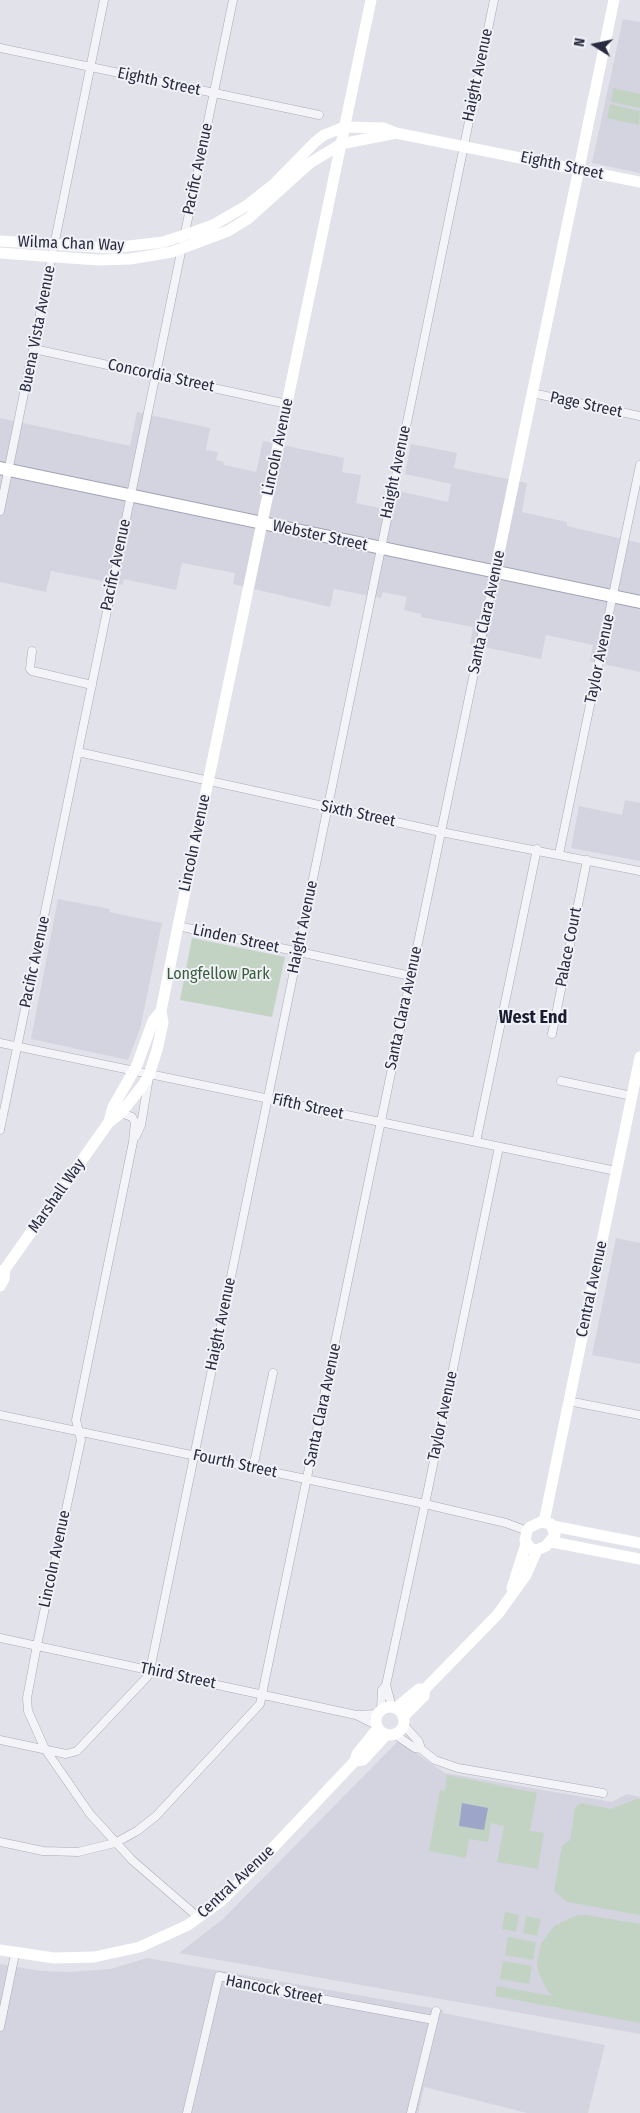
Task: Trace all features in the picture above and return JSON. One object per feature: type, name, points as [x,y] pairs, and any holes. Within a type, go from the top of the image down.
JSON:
[{"type":"main road","name":"Webster Street","points":[[4,469],[640,602]]},
{"type":"street","name":"Buena Vista Avenue","points":[[0,511],[4,469],[34,349],[104,0]]},
{"type":"street","name":"Pacific Avenue","points":[[0,1130],[234,0]]},
{"type":"street","name":"Lincoln Avenue","points":[[133,1142],[141,1125],[149,1075],[163,1023],[161,1011],[178,926],[371,0]]},
{"type":"street","name":"Haight Avenue","points":[[0,1740],[66,1754],[81,1748],[148,1676],[150,1670],[494,0]]},
{"type":"street","name":"Santa Clara Avenue","points":[[0,1842],[61,1853],[88,1851],[115,1843],[137,1832],[156,1816],[253,1713],[263,1693],[614,0]]},
{"type":"street","name":"Eighth Street","points":[[0,48],[319,115]]},
{"type":"street","name":"Eighth Street","points":[[344,127],[380,127],[396,133],[640,182]]},
{"type":"street","name":"Wilma Chan Way","points":[[0,253],[121,247],[163,242],[214,225],[246,206],[274,184],[324,135],[344,127]]},
{"type":"street","name":"Eighth Street","points":[[341,144],[396,133]]},
{"type":"street","name":"Wilma Chan Way","points":[[0,240],[98,260],[130,259],[181,249],[228,231],[249,218],[310,163],[341,144]]},
{"type":"street","name":"Concordia Street","points":[[34,349],[287,404]]},
{"type":"street","name":"Page Street","points":[[532,393],[640,416]]},
{"type":"street","name":"Taylor Avenue","points":[[559,854],[640,465]]},
{"type":"street","points":[[32,651],[30,669],[32,671],[92,685]]},
{"type":"street","name":"Sixth Street","points":[[78,752],[441,832],[537,849],[640,871]]},
{"type":"street","points":[[476,1142],[537,849]]},
{"type":"street","name":"Palace Court","points":[[552,1034],[587,860]]},
{"type":"street","name":"Linden Street","points":[[178,926],[411,976]]},
{"type":"street","name":"Lincoln Avenue","points":[[133,1072],[150,1032],[152,1021],[161,1011]]},
{"type":"street","points":[[149,1075],[150,1032]]},
{"type":"street","name":"Fifth Street","points":[[0,1043],[616,1172]]},
{"type":"street","name":"Central Avenue","points":[[548,1524],[568,1401],[640,1056]]},
{"type":"street","name":"Marshall Way","points":[[109,1122],[113,1107],[133,1072]]},
{"type":"street","name":"Marshall Way","points":[[0,1286],[3,1270],[109,1122],[121,1113],[149,1075]]},
{"type":"street","points":[[561,1081],[632,1096]]},
{"type":"street","name":"Lincoln Avenue","points":[[121,1113],[132,1117],[135,1122],[133,1142],[76,1420],[81,1440],[37,1645],[27,1698],[28,1711],[45,1749],[90,1814],[115,1843],[149,1877],[199,1918]]},
{"type":"street","name":"Taylor Avenue","points":[[389,1720],[386,1685],[499,1147]]},
{"type":"street","points":[[253,1468],[273,1373]]},
{"type":"street","points":[[568,1401],[640,1416]]},
{"type":"street","name":"Fourth Street","points":[[0,1414],[425,1504],[506,1523],[527,1531]]},
{"type":"street","points":[[548,1524],[555,1535],[552,1542],[537,1550],[526,1544],[527,1531],[535,1524],[548,1524],[640,1543]]},
{"type":"street","points":[[552,1542],[640,1559]]},
{"type":"street","name":"Central Avenue","points":[[508,1599],[526,1544]]},
{"type":"street","name":"Central Avenue","points":[[0,1950],[15,1954],[54,1958],[114,1954],[161,1939],[199,1918],[243,1880],[356,1761],[363,1760],[389,1720],[419,1689],[425,1689],[486,1626],[526,1575],[537,1550]]},
{"type":"street","name":"Third Street","points":[[0,1638],[263,1693],[356,1715],[389,1720]]},
{"type":"street","points":[[389,1720],[419,1742],[421,1749]]},
{"type":"street","points":[[389,1720],[415,1748],[421,1749],[435,1760],[458,1768],[603,1793]]},
{"type":"street","points":[[0,2026],[15,1954]]},
{"type":"street","name":"Hancock Street","points":[[187,2113],[219,1976],[305,1996],[435,2015],[411,2113]]},
{"type":"shaded area","points":[[623,19],[640,22],[640,173],[592,163]]},
{"type":"shaded area","points":[[137,412],[210,428],[206,450],[218,452],[216,460],[224,462],[224,465],[256,472],[263,441],[344,458],[342,472],[361,475],[356,503],[394,511],[398,491],[448,502],[451,484],[405,474],[411,444],[457,453],[454,468],[527,483],[522,512],[567,522],[567,526],[640,543],[640,672],[590,661],[593,645],[546,635],[541,659],[470,644],[473,627],[421,617],[421,614],[404,610],[407,597],[383,592],[381,598],[334,589],[330,607],[233,584],[235,573],[182,563],[176,590],[124,579],[123,585],[51,571],[46,592],[0,582],[0,418],[130,446]]},
{"type":"shaded area","points":[[625,800],[640,803],[640,861],[571,848],[579,806],[622,815]]},
{"type":"shaded area","points":[[58,899],[110,909],[109,912],[162,923],[140,1029],[128,1060],[31,1039]]},
{"type":"shaded area","points":[[616,1238],[640,1243],[640,1364],[592,1355]]},
{"type":"shaded area","points":[[398,1741],[445,1773],[612,1802],[627,1794],[640,1797],[640,2034],[179,1953],[223,1919]]},
{"type":"shaded area","points":[[147,1958],[443,2010],[443,2013],[605,2045],[588,2113],[527,2113],[424,2087],[418,2113],[0,2113],[0,1964],[41,1971],[70,1972],[111,1969]]},
{"type":"green space","points":[[613,88],[640,94],[640,108],[611,102]]},
{"type":"green space","points":[[610,104],[640,111],[639,125],[607,118]]},
{"type":"green space","name":"Longfellow Park","points":[[192,938],[285,957],[272,1017],[180,1000]]},
{"type":"green space","points":[[447,1775],[537,1793],[530,1831],[544,1833],[538,1869],[497,1862],[504,1826],[491,1823],[488,1842],[469,1839],[466,1858],[429,1851],[440,1790],[445,1791]]},
{"type":"green space","points":[[640,1799],[640,1915],[567,1902],[554,1891],[562,1846],[570,1840],[575,1808],[581,1803],[611,1809]]},
{"type":"green space","points":[[505,1912],[519,1915],[516,1932],[502,1929]]},
{"type":"green space","points":[[586,1915],[640,1924],[640,2023],[495,1996],[497,1986],[552,1996],[539,1974],[537,1963],[541,1944],[554,1926],[575,1916]]},
{"type":"green space","points":[[526,1916],[541,1919],[537,1936],[523,1933]]},
{"type":"green space","points":[[508,1937],[536,1942],[533,1960],[505,1955]]},
{"type":"green space","points":[[503,1961],[532,1966],[529,1984],[500,1979]]},
{"type":"water","points":[[462,1803],[488,1808],[484,1830],[459,1826]]},
{"type":"district","name":"West End","points":[[533,1018]]}]
